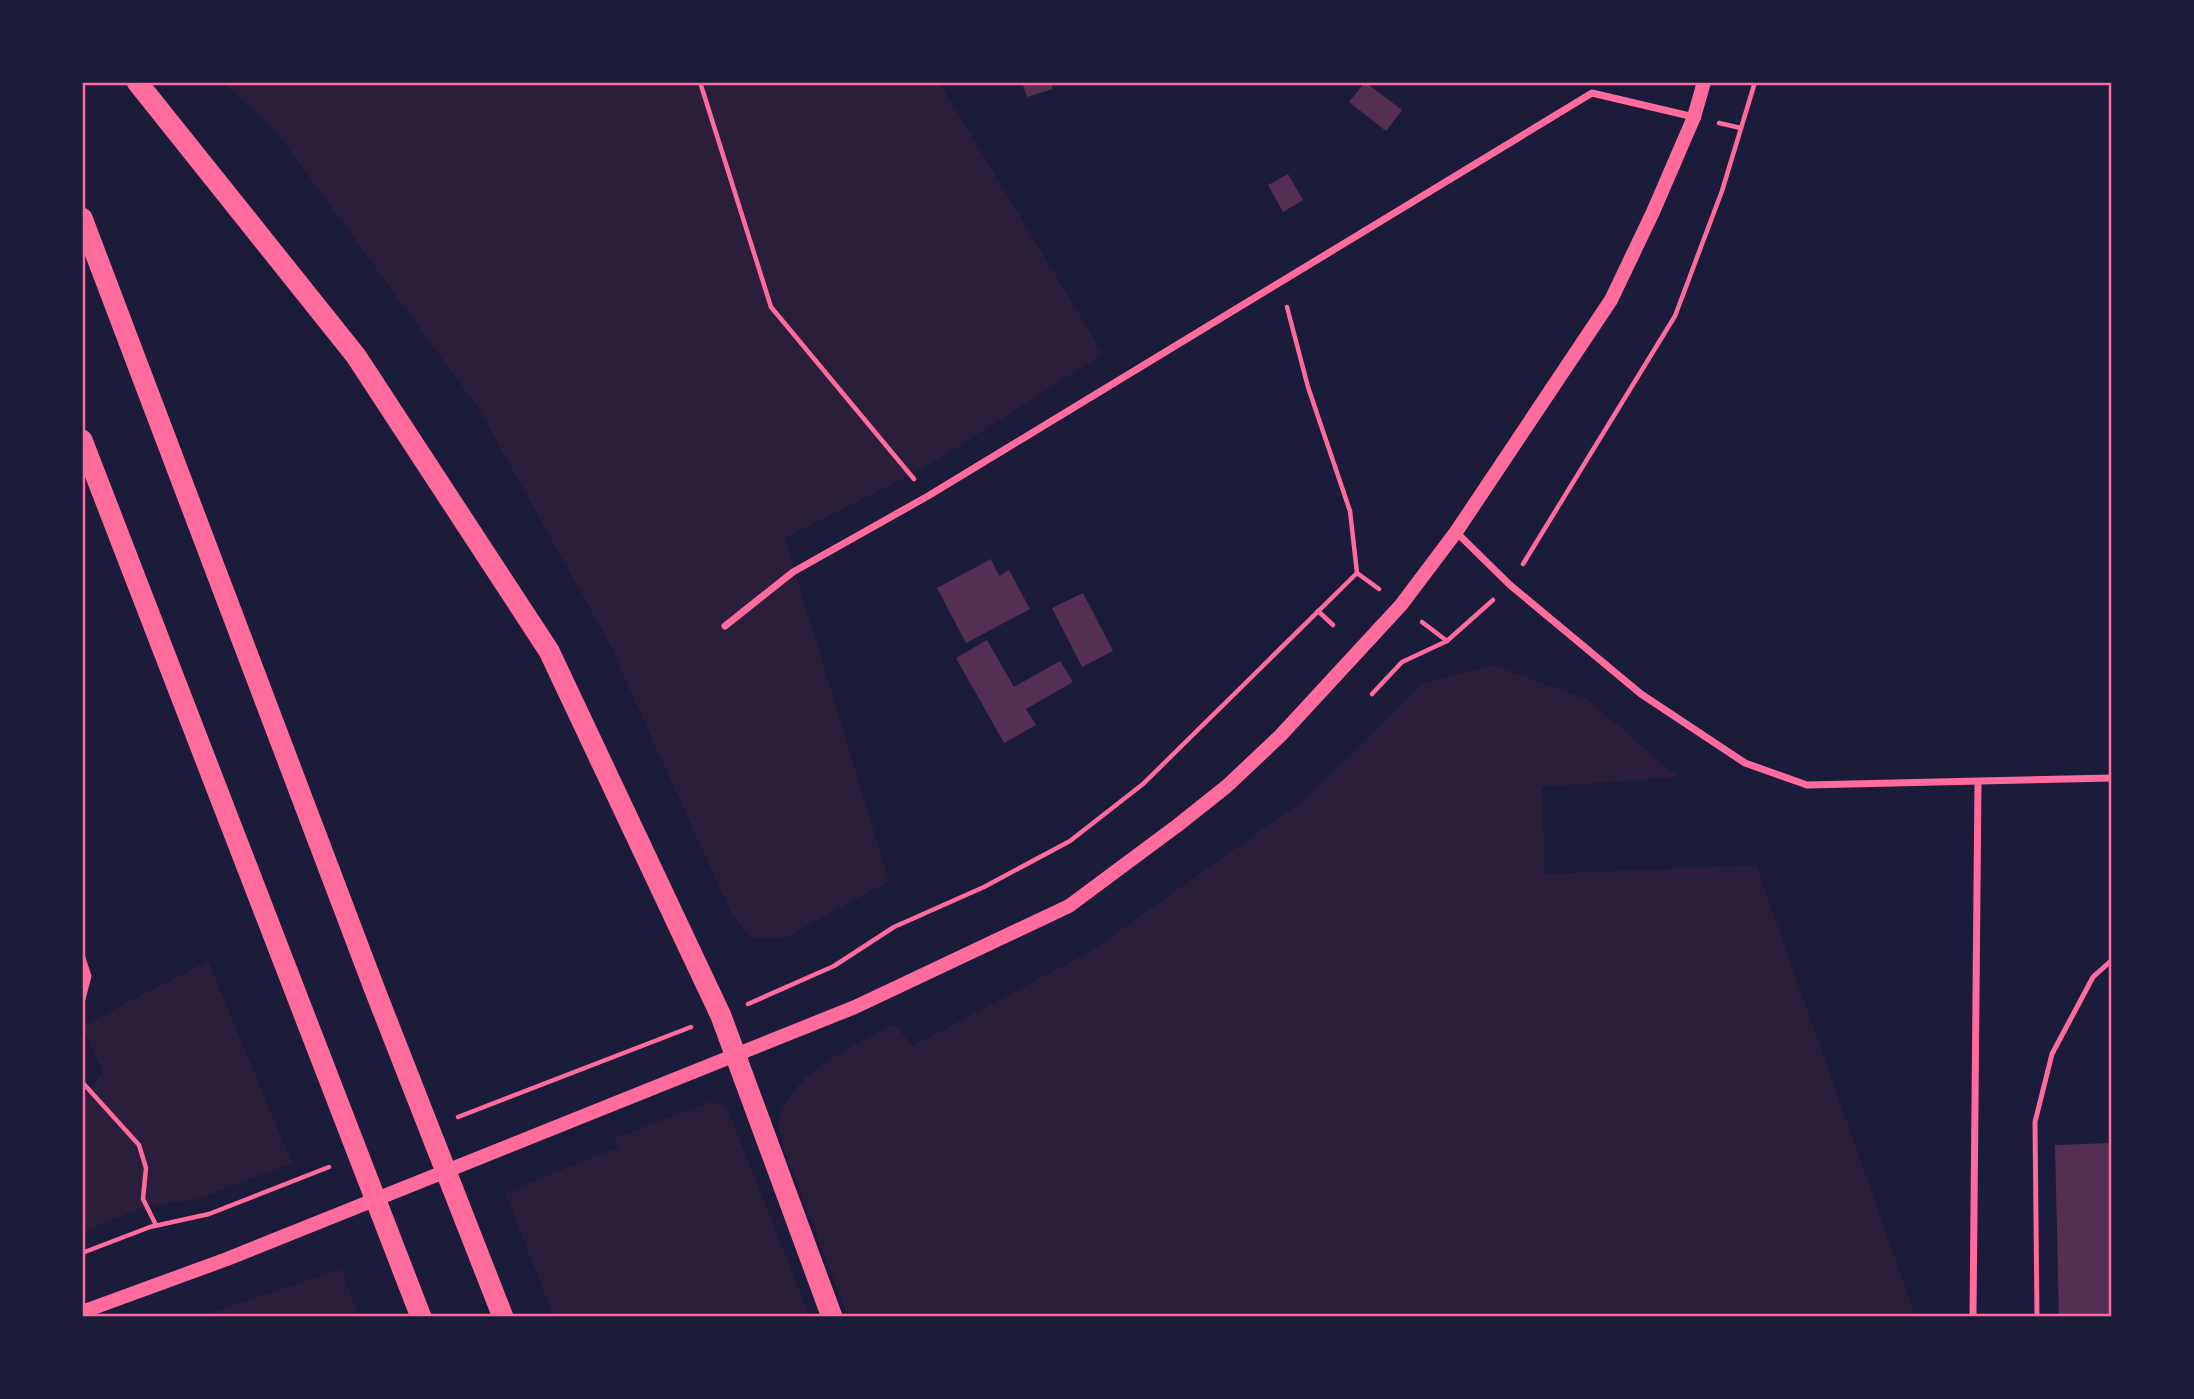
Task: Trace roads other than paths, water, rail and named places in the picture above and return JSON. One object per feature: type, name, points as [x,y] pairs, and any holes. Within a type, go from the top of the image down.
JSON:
[{"type":"highway","points":[[137,82],[356,356],[549,651],[721,1016],[832,1317]]},
{"type":"highway","points":[[82,218],[503,1317]]},
{"type":"highway","points":[[82,440],[421,1317]]},
{"type":"main road","points":[[82,1312],[227,1259],[855,1007],[1069,906],[1227,786],[1280,736],[1401,605],[1456,532],[1611,300],[1694,117],[1704,82]]},
{"type":"street","points":[[725,626],[793,572],[928,496],[1592,93],[1694,117]]},
{"type":"street","points":[[1456,532],[1510,585],[1641,694],[1745,763],[1807,785],[2112,778]]},
{"type":"street","points":[[1973,1317],[1978,782]]},
{"type":"street","points":[[82,958],[88,976],[82,999]]},
{"type":"lane","points":[[2037,1317],[2035,1122],[2052,1054],[2093,977],[2112,960]]}]
